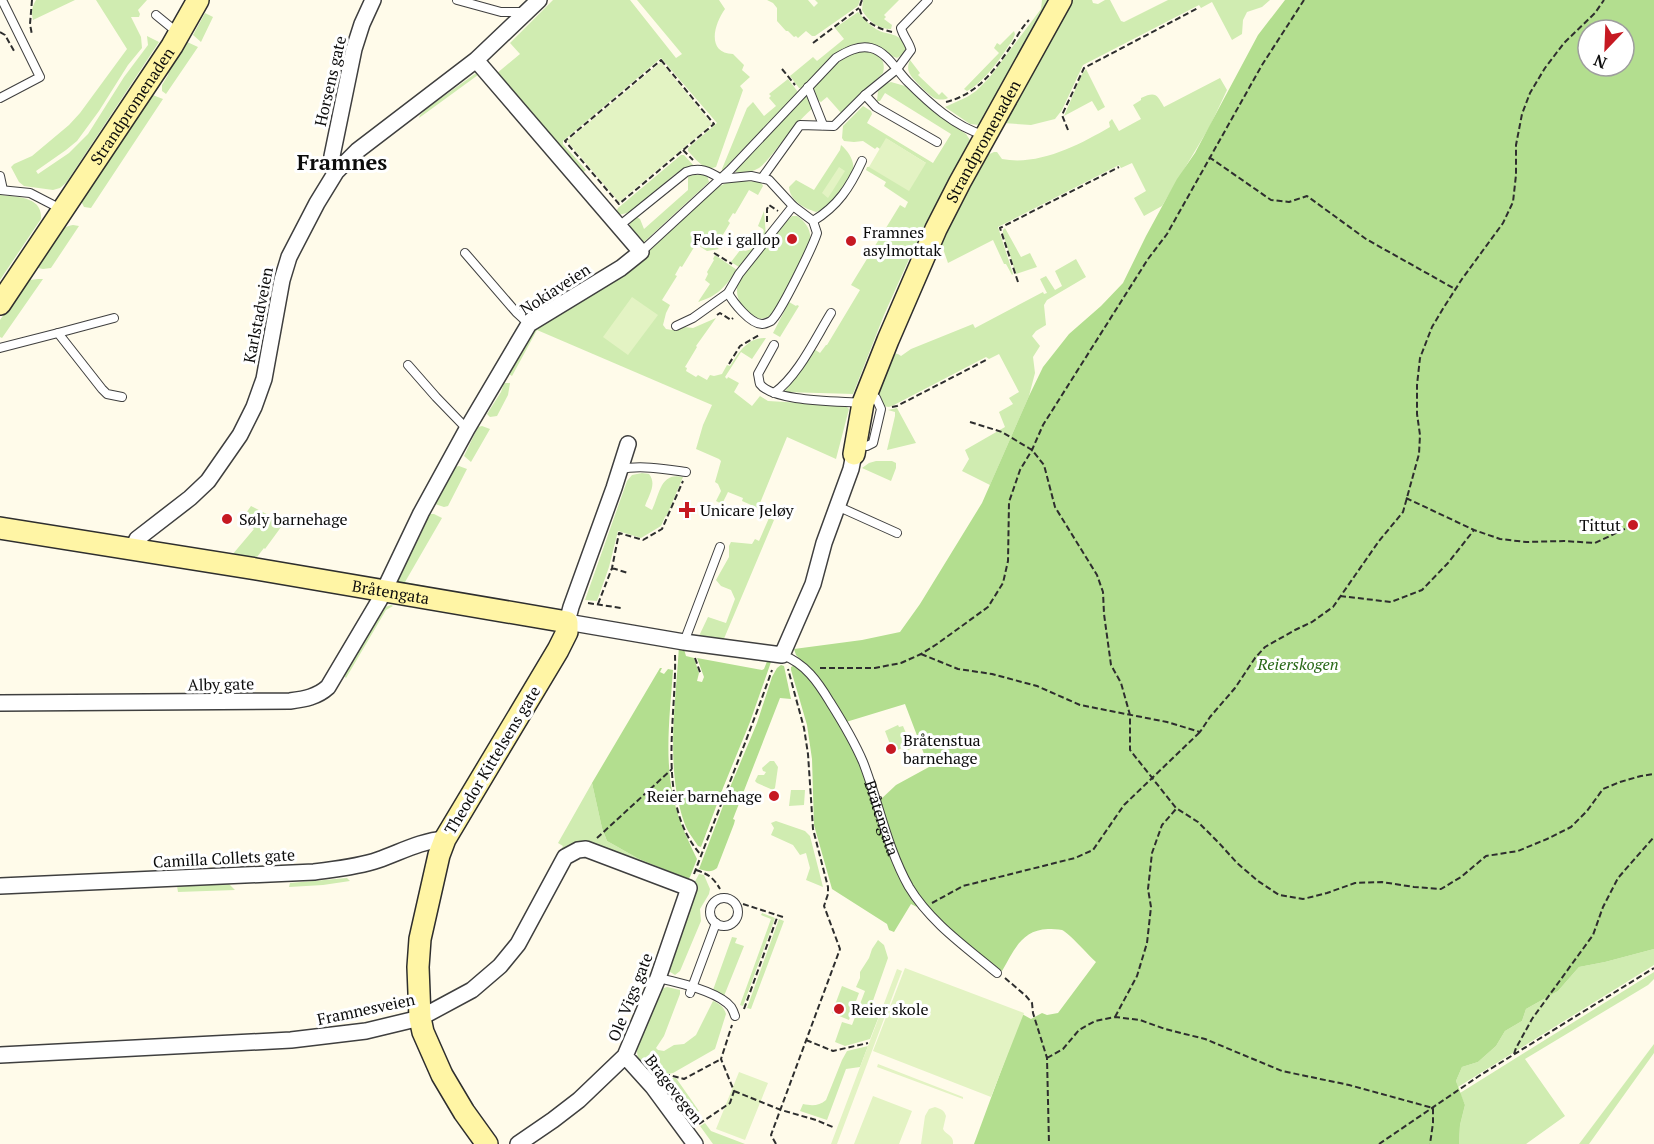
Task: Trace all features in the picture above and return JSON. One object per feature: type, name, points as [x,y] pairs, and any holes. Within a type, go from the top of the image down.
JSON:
[{"type":"street","name":"Strandpromenaden","points":[[0,304],[179,34],[198,0]]},
{"type":"street","name":"Horsens gate","points":[[336,172],[332,156],[347,80],[357,38],[373,0]]},
{"type":"street","name":"Karlstadveien","points":[[132,550],[137,539],[208,481],[240,435],[254,407],[264,379],[282,280],[289,257],[336,172],[357,150],[476,60],[538,0]]},
{"type":"street","name":"Strandpromenaden","points":[[856,448],[888,340],[936,229],[1061,0]]},
{"type":"street","points":[[476,60],[640,252]]},
{"type":"street","name":"Nokiaveien","points":[[384,591],[421,513],[529,324],[621,268],[640,252]]},
{"type":"street","name":"Theodor Kittelsens gate","points":[[487,1144],[442,1075],[423,1032],[420,1018],[418,968],[423,919],[445,839],[567,632],[567,622],[573,601],[628,444]]},
{"type":"street","points":[[782,655],[813,584],[824,543],[851,469],[856,448]]},
{"type":"street","name":"Bråtengata","points":[[0,528],[680,641],[782,655]]},
{"type":"street","name":"Alby gate","points":[[0,703],[290,701],[309,698],[321,693],[336,676],[384,591]]},
{"type":"street","name":"Camilla Collets gate","points":[[0,886],[314,872],[359,866],[429,841],[445,839]]},
{"type":"street","points":[[586,849],[689,888]]},
{"type":"street","name":"Framnesveien","points":[[0,1055],[291,1040],[366,1030],[420,1018],[472,990],[500,966],[518,944],[565,857],[578,850],[586,849]]},
{"type":"street","name":"Ole Vigs gate","points":[[518,1144],[579,1100],[625,1056],[658,978],[689,888]]},
{"type":"street","name":"Bragevegen","points":[[625,1056],[649,1082],[695,1144]]},
{"type":"lane","points":[[0,98],[40,77],[2,0]]},
{"type":"lane","points":[[458,0],[501,12],[528,12]]},
{"type":"lane","points":[[762,178],[800,126],[834,126],[865,95],[897,69],[911,50],[901,28],[928,0]]},
{"type":"lane","points":[[156,15],[179,34]]},
{"type":"lane","points":[[640,252],[721,179],[836,58],[860,47],[871,48],[884,55],[938,108],[964,126],[986,135]]},
{"type":"lane","points":[[805,91],[823,125]]},
{"type":"lane","points":[[865,95],[876,107],[937,142]]},
{"type":"lane","points":[[813,221],[828,212],[845,192],[862,161]]},
{"type":"lane","points":[[619,226],[686,172],[694,169],[709,171],[721,179],[751,177],[769,180],[793,206],[813,221],[817,233],[815,240],[770,322],[759,323],[751,319],[735,304],[728,293]]},
{"type":"lane","points":[[0,176],[1,190],[30,193],[62,210]]},
{"type":"lane","points":[[676,326],[693,318],[728,293],[739,274],[793,206]]},
{"type":"lane","points":[[465,253],[529,324]]},
{"type":"lane","points":[[774,393],[791,377],[831,313]]},
{"type":"lane","points":[[0,348],[114,318]]},
{"type":"lane","points":[[58,333],[102,389],[107,394],[122,397]]},
{"type":"lane","points":[[774,345],[758,374],[760,384],[774,393],[789,397],[870,402]]},
{"type":"lane","points":[[408,365],[467,429]]},
{"type":"lane","points":[[620,469],[642,467],[686,472]]},
{"type":"lane","points":[[837,506],[897,533]]},
{"type":"lane","points":[[680,641],[720,547]]},
{"type":"lane","name":"Bråtengata","points":[[782,655],[794,659],[806,668],[827,696],[853,740],[866,770],[895,856],[908,885],[948,933],[997,973]]},
{"type":"lane","points":[[692,990],[716,923]]},
{"type":"lane","points":[[658,978],[722,1000],[731,1007],[735,1016]]},
{"type":"path","points":[[30,24],[32,0]]},
{"type":"path","points":[[813,43],[859,8],[862,0]]},
{"type":"path","points":[[806,668],[875,668],[901,663],[921,654],[988,607],[1003,583],[1008,561],[1009,502],[1020,470],[1043,424],[1167,234],[1262,64],[1304,0]]},
{"type":"path","points":[[924,907],[963,886],[1075,858],[1093,850],[1124,805],[1200,732],[1265,647],[1312,622],[1333,607],[1379,541],[1403,512],[1419,454],[1417,385],[1420,358],[1432,327],[1455,289],[1503,223],[1513,202],[1516,176],[1515,145],[1522,114],[1530,93],[1564,43],[1604,0]]},
{"type":"path","points":[[859,8],[860,12],[876,27],[902,34]]},
{"type":"path","points":[[1068,130],[1062,115],[1084,68],[1198,8]]},
{"type":"path","points":[[938,108],[943,103],[975,90],[1032,16]]},
{"type":"path","points":[[0,32],[5,35]]},
{"type":"path","points":[[661,60],[714,124],[684,150],[619,204],[565,141],[661,60]]},
{"type":"path","points":[[782,69],[805,91]]},
{"type":"path","points":[[1209,157],[1271,200],[1289,201],[1307,196],[1366,239],[1455,289]]},
{"type":"path","points":[[1018,282],[1000,228],[1119,167]]},
{"type":"path","points":[[769,205],[775,209]]},
{"type":"path","points":[[714,253],[728,262]]},
{"type":"path","points":[[729,364],[740,346],[767,331]]},
{"type":"path","points":[[870,402],[897,406],[986,360]]},
{"type":"path","points":[[970,422],[1002,432],[1032,450],[1044,465],[1055,507],[1097,575],[1103,592],[1111,665],[1121,683],[1130,716],[1130,750],[1176,808],[1198,822],[1237,864],[1279,895],[1304,899],[1355,883],[1382,882],[1441,889],[1461,877],[1486,856],[1518,851],[1571,827],[1587,812],[1603,789],[1620,782],[1654,774]]},
{"type":"path","points":[[598,604],[612,568],[619,533],[643,540],[662,529],[686,472]]},
{"type":"path","points":[[1406,498],[1474,530],[1500,538],[1526,542],[1595,543],[1633,525]]},
{"type":"path","points":[[1340,596],[1391,602],[1422,590],[1448,563],[1474,530]]},
{"type":"path","points":[[612,568],[628,573]]},
{"type":"path","points":[[573,601],[621,608]]},
{"type":"path","points":[[680,641],[671,730],[672,768],[681,818],[701,855]]},
{"type":"path","points":[[921,654],[958,669],[992,674],[1037,686],[1080,705],[1167,722],[1200,732]]},
{"type":"path","points":[[689,888],[773,667],[782,655],[787,665],[804,728],[813,829],[828,888],[824,906],[840,949],[771,1135],[776,1144]]},
{"type":"path","points":[[695,658],[701,675]]},
{"type":"path","points":[[586,849],[672,768]]},
{"type":"path","points":[[1115,1017],[1137,976],[1147,943],[1150,907],[1148,889],[1152,853],[1162,825],[1176,808]]},
{"type":"path","points":[[1514,1054],[1532,1019],[1593,935],[1603,907],[1618,878],[1654,837]]},
{"type":"path","points":[[696,870],[709,875],[720,889]]},
{"type":"path","points":[[743,904],[783,917]]},
{"type":"path","points":[[696,1125],[729,1103],[734,1091],[721,1059],[735,1016],[744,1010],[778,915]]},
{"type":"path","points":[[1379,1144],[1479,1076],[1654,968]]},
{"type":"path","points":[[997,973],[1010,981],[1032,1004],[1047,1058],[1049,1144]]},
{"type":"path","points":[[1047,1058],[1063,1049],[1079,1030],[1095,1021],[1115,1017],[1140,1020],[1205,1039],[1282,1071],[1349,1085],[1433,1108]]},
{"type":"path","points":[[806,1041],[833,1051],[868,1043]]},
{"type":"path","points":[[649,1082],[669,1075],[684,1079],[721,1059]]},
{"type":"path","points":[[734,1091],[835,1128]]},
{"type":"path","points":[[1430,1144],[1433,1108]]},
{"type":"green space","points":[[36,0],[75,0],[33,20],[32,10]]},
{"type":"green space","points":[[96,0],[147,0],[138,10],[139,17],[131,17],[141,37],[142,48],[77,141],[36,171],[38,174],[69,153],[88,134],[124,77],[148,45],[147,36],[159,42],[66,183],[53,190],[24,186],[19,182],[11,167],[32,156],[69,125],[127,49]]},
{"type":"green space","points":[[553,0],[630,0],[676,58],[682,54],[637,0],[719,0],[725,9],[718,22],[716,43],[719,49],[733,54],[744,65],[742,70],[750,77],[740,86],[743,90],[716,167],[704,166],[688,151],[688,148],[717,123],[661,58],[563,141],[563,144],[586,170],[581,174],[496,74],[520,54],[510,43]]},
{"type":"green space","points":[[767,0],[808,0],[814,7],[818,3],[815,0],[860,0],[858,6],[815,36],[806,31],[798,38],[786,31],[777,21],[777,8]]},
{"type":"green space","points":[[863,0],[899,0],[884,15],[886,17],[884,19],[892,25],[891,29],[878,26],[867,18],[862,10]]},
{"type":"green space","points":[[1042,0],[1049,0],[979,125],[970,124],[945,107],[967,97],[989,78],[1041,9]]},
{"type":"green space","points":[[1071,0],[1092,0],[1093,3],[1098,4],[1110,0],[1121,21],[1124,22],[1168,0],[1270,0],[1262,7],[1247,12],[1243,20],[1242,34],[1232,40],[1212,2],[1201,8],[1199,5],[1083,65],[1062,110],[1055,119],[1031,125],[1003,123]]},
{"type":"green space","name":"Reierskogen","points":[[1285,0],[1654,0],[1654,949],[1579,967],[1558,991],[1526,1009],[1522,1021],[1505,1031],[1496,1046],[1478,1062],[1462,1067],[1456,1081],[1465,1105],[1460,1125],[1459,1144],[974,1144],[1022,1014],[1031,1019],[1042,1013],[1047,1015],[1058,1013],[1096,962],[1065,932],[1048,929],[1039,930],[1025,937],[1002,971],[942,923],[922,901],[902,868],[879,801],[896,785],[929,767],[905,704],[846,722],[810,669],[796,655],[794,649],[862,640],[900,632],[920,604],[982,503],[1043,367],[1069,334],[1123,283],[1177,179],[1195,153],[1258,35]]},
{"type":"green space","points":[[858,12],[876,29],[901,39],[907,49],[897,58],[867,43],[849,46],[832,58],[802,88],[799,88],[790,76],[813,57],[817,61],[844,39],[835,28]]},
{"type":"green space","points":[[205,13],[213,17],[201,42],[193,35]]},
{"type":"green space","points":[[1014,31],[1013,39],[999,60],[973,87],[967,91],[964,89],[999,53],[994,48],[997,43],[1000,45]]},
{"type":"green space","points":[[185,41],[198,47],[166,94],[162,91],[162,85]]},
{"type":"green space","points":[[862,51],[872,53],[882,60],[883,73],[842,114],[827,97],[821,102],[817,100],[813,89],[823,77],[847,57]]},
{"type":"green space","points":[[910,60],[920,73],[918,75],[939,95],[942,92],[948,98],[941,100],[934,98],[914,80],[908,67]]},
{"type":"green space","points":[[661,62],[712,124],[619,202],[567,141]]},
{"type":"green space","points":[[1086,69],[1105,107],[1098,111],[1092,101],[1064,116],[1082,74]]},
{"type":"green space","points":[[476,73],[483,74],[486,78],[478,75],[419,118],[426,109]]},
{"type":"green space","points":[[1220,78],[1227,90],[1210,126],[1162,206],[1144,216],[1134,198],[1146,191],[1132,163],[1121,168],[1119,165],[998,227],[1012,275],[993,240],[948,263],[941,243],[983,157],[997,152],[1002,159],[1044,157],[1085,141],[1110,127],[1109,122],[1112,119],[1119,131],[1141,119],[1133,105],[1141,98],[1156,95],[1164,107]]},
{"type":"green space","points":[[788,79],[798,92],[722,171],[747,108],[753,102],[764,116],[776,106],[769,98],[771,96],[769,94]]},
{"type":"green space","points":[[891,82],[905,86],[935,113],[966,134],[970,140],[910,257],[853,394],[785,392],[814,349],[820,353],[827,345],[860,290],[851,285],[900,205],[905,208],[908,202],[884,186],[886,182],[866,170],[867,167],[926,163],[887,139],[880,149],[877,147],[875,149],[863,141],[844,141],[843,126],[863,106],[872,114],[867,123],[933,163],[951,134],[885,93],[880,101],[877,101],[878,91]]},
{"type":"green space","points":[[150,94],[163,99],[91,208],[84,207],[81,201]]},
{"type":"green space","points":[[808,94],[813,108],[767,161],[753,171],[736,172],[736,169]]},
{"type":"green space","points":[[886,138],[926,163],[909,191],[869,167]]},
{"type":"green space","points":[[841,145],[853,163],[852,174],[846,185],[825,209],[816,212],[802,206],[792,196],[789,187],[796,180],[814,190]]},
{"type":"green space","points":[[681,155],[684,155],[694,167],[682,170],[673,176],[631,211],[615,214],[618,208]]},
{"type":"green space","points":[[839,167],[845,171],[828,198],[822,193]]},
{"type":"green space","points":[[707,175],[709,182],[644,242],[630,232],[630,222],[637,217],[644,229],[688,190],[688,176]]},
{"type":"green space","points":[[759,182],[763,186],[758,195],[749,190],[735,214],[733,213],[728,221],[730,223],[718,243],[714,245],[719,249],[707,251],[696,244],[682,267],[680,266],[675,275],[677,276],[662,300],[670,305],[663,325],[666,329],[672,330],[684,327],[693,328],[716,318],[696,346],[685,367],[686,371],[696,377],[698,375],[707,380],[710,375],[722,374],[727,365],[730,366],[741,351],[749,343],[766,338],[752,359],[741,352],[725,377],[739,383],[734,392],[752,406],[760,396],[768,401],[838,405],[849,409],[836,459],[787,437],[758,508],[728,492],[722,504],[716,501],[721,491],[715,482],[721,461],[696,449],[712,405],[537,330],[512,376],[509,374],[532,330],[646,254],[716,188],[726,183]]},
{"type":"green space","points":[[0,195],[21,197],[33,202],[38,206],[41,219],[0,280]]},
{"type":"green space","points":[[764,211],[766,236],[739,267],[731,262],[741,249],[745,251],[752,249],[764,231],[758,226]]},
{"type":"green space","points":[[792,216],[797,216],[806,224],[810,242],[775,310],[769,317],[760,319],[748,312],[740,303],[738,285],[740,279]]},
{"type":"green space","points":[[73,225],[79,226],[51,268],[38,268],[57,234]]},
{"type":"green space","points":[[1005,228],[1021,257],[1030,253],[1037,267],[1016,274],[1003,234]]},
{"type":"green space","points":[[715,255],[737,270],[720,290],[711,297],[698,302],[710,284],[705,280]]},
{"type":"green space","points":[[1076,259],[1086,277],[1047,300],[1044,305],[1046,325],[1032,336],[1040,346],[1033,357],[1035,373],[1029,396],[990,485],[962,471],[969,459],[965,450],[1005,427],[999,412],[1013,404],[1009,398],[1019,392],[999,354],[989,359],[986,357],[894,405],[883,406],[876,395],[891,353],[901,356],[911,349],[973,324],[975,328],[1043,292],[1047,293],[1040,279],[1046,276],[1055,290],[1062,286],[1055,271]]},
{"type":"green space","points":[[43,279],[2,338],[0,337],[0,320],[24,284],[30,280]]},
{"type":"green space","points":[[632,297],[658,315],[628,355],[603,337]]},
{"type":"green space","points":[[789,302],[799,306],[780,337],[773,333]]},
{"type":"green space","points":[[504,383],[510,383],[508,395],[497,416],[490,417],[487,414]]},
{"type":"green space","points":[[897,408],[916,443],[887,450],[895,416],[895,412],[888,410]]},
{"type":"green space","points":[[478,427],[490,429],[471,462],[464,456]]},
{"type":"green space","points":[[876,461],[896,463],[891,481],[862,468]]},
{"type":"green space","points":[[455,467],[467,469],[448,506],[435,504]]},
{"type":"green space","points":[[649,474],[651,478],[652,490],[645,506],[652,510],[665,481],[675,476],[683,477],[661,526],[641,538],[618,531],[597,601],[585,600],[627,481],[632,475]]},
{"type":"green space","points":[[251,506],[284,523],[257,557],[232,555],[254,529],[241,520]]},
{"type":"green space","points":[[428,514],[442,518],[405,582],[426,586],[426,588],[399,585],[397,574],[399,568],[417,542]]},
{"type":"green space","points":[[769,518],[774,520],[723,641],[699,636],[708,617],[726,623],[735,599],[731,590],[721,586],[716,580],[729,557],[731,542],[752,544],[755,539],[759,541]]},
{"type":"green space","points":[[393,606],[386,610],[346,678],[343,675],[382,608]]},
{"type":"green space","points":[[679,645],[683,646],[686,656],[694,658],[699,673],[697,681],[702,682],[704,677],[697,658],[762,670],[768,659],[771,662],[701,847],[698,846],[685,825],[675,779],[673,734]]},
{"type":"green space","points":[[781,665],[784,666],[791,699],[780,698],[733,819],[734,824],[717,868],[711,871],[699,869],[757,723],[772,677]]},
{"type":"green space","points":[[795,665],[810,677],[849,738],[917,907],[911,904],[894,932],[889,930],[887,924],[832,889],[814,825],[812,759],[807,725],[791,670],[791,667]]},
{"type":"green space","points":[[662,668],[660,672],[664,674],[668,669],[673,670],[668,739],[670,774],[678,815],[697,859],[688,879],[639,859],[607,841],[592,783]]},
{"type":"green space","points":[[898,725],[903,726],[912,748],[904,753],[902,748],[893,752],[885,731]]},
{"type":"green space","points":[[770,761],[774,761],[778,767],[773,790],[755,781],[758,775],[764,775],[766,772],[762,768]]},
{"type":"green space","points":[[592,783],[607,841],[639,859],[688,879],[686,881],[577,846],[534,900],[563,846],[558,843]]},
{"type":"green space","points":[[791,790],[805,790],[804,805],[789,806]]},
{"type":"green space","points":[[776,821],[805,831],[810,836],[823,887],[806,880],[810,868],[806,853],[800,855],[793,845],[771,835],[774,828],[771,823]]},
{"type":"green space","points":[[699,874],[704,875],[710,889],[709,894],[700,909],[701,921],[680,971],[675,975],[667,970],[691,889]]},
{"type":"green space","points":[[347,878],[350,881],[289,887],[290,883]]},
{"type":"green space","points":[[229,884],[235,890],[178,892],[177,886]]},
{"type":"green space","points":[[762,913],[775,918],[743,1006],[740,1005],[771,919],[761,915]]},
{"type":"green space","points":[[779,919],[784,921],[751,1009],[747,1008]]},
{"type":"green space","points":[[732,937],[737,938],[735,943],[744,946],[724,996],[713,990]]},
{"type":"green space","points":[[878,940],[884,945],[888,958],[869,1012],[871,1015],[879,1016],[870,1039],[845,1046],[835,1042],[842,1022],[852,1025],[865,991],[856,987],[860,972]]},
{"type":"green space","points":[[1654,949],[1654,965],[1458,1087],[1456,1081],[1462,1067],[1478,1062],[1496,1046],[1505,1031],[1522,1021],[1526,1009],[1558,991],[1579,967]]},
{"type":"green space","points":[[905,968],[1024,1013],[991,1097],[873,1051]]},
{"type":"green space","points":[[897,969],[902,971],[837,1144],[831,1144]]},
{"type":"green space","points":[[1654,972],[1654,979],[1648,985],[1525,1059],[1565,1116],[1526,1144],[1459,1144],[1460,1125],[1465,1105],[1460,1093]]},
{"type":"green space","points":[[842,986],[859,993],[849,1020],[832,1013]]},
{"type":"green space","points":[[667,987],[680,990],[680,994],[664,1036],[656,1048],[658,1050],[664,1051],[674,1045],[684,1044],[696,1035],[713,1001],[724,1009],[726,1014],[715,1049],[673,1073],[653,1077],[638,1059],[636,1045],[657,994],[661,989]]},
{"type":"green space","points":[[1654,1044],[1654,1053],[1589,1144],[1579,1144]]},
{"type":"green space","points":[[868,1046],[860,1067],[846,1069],[827,1120],[800,1111],[803,1104],[815,1105],[826,1100],[847,1051]]},
{"type":"green space","points":[[878,1064],[963,1097],[963,1099],[877,1067]]},
{"type":"green space","points":[[739,1072],[768,1083],[745,1140],[716,1129]]},
{"type":"green space","points":[[676,1078],[699,1111],[692,1116],[680,1110],[657,1081]]},
{"type":"green space","points":[[873,1096],[912,1111],[899,1144],[854,1144]]},
{"type":"green space","points":[[935,1107],[942,1110],[946,1116],[943,1129],[951,1137],[953,1144],[921,1144],[925,1116],[929,1109]]},
{"type":"green space","points":[[705,1123],[711,1131],[745,1144],[713,1144],[700,1126]]},
{"type":"place","name":"Fole i gallop","points":[[792,239]]},
{"type":"place","name":"Framnes asylmottak","points":[[851,241]]},
{"type":"place","name":"Unicare Jeløy","points":[[687,510]]},
{"type":"place","name":"Søly barnehage","points":[[227,519]]},
{"type":"place","name":"Tittut","points":[[1633,525]]},
{"type":"place","name":"Bråtenstua barnehage","points":[[891,749]]},
{"type":"place","name":"Reier barnehage","points":[[774,796]]},
{"type":"place","name":"Reier skole","points":[[839,1009]]},
{"type":"district","name":"Framnes","points":[[342,161]]}]
